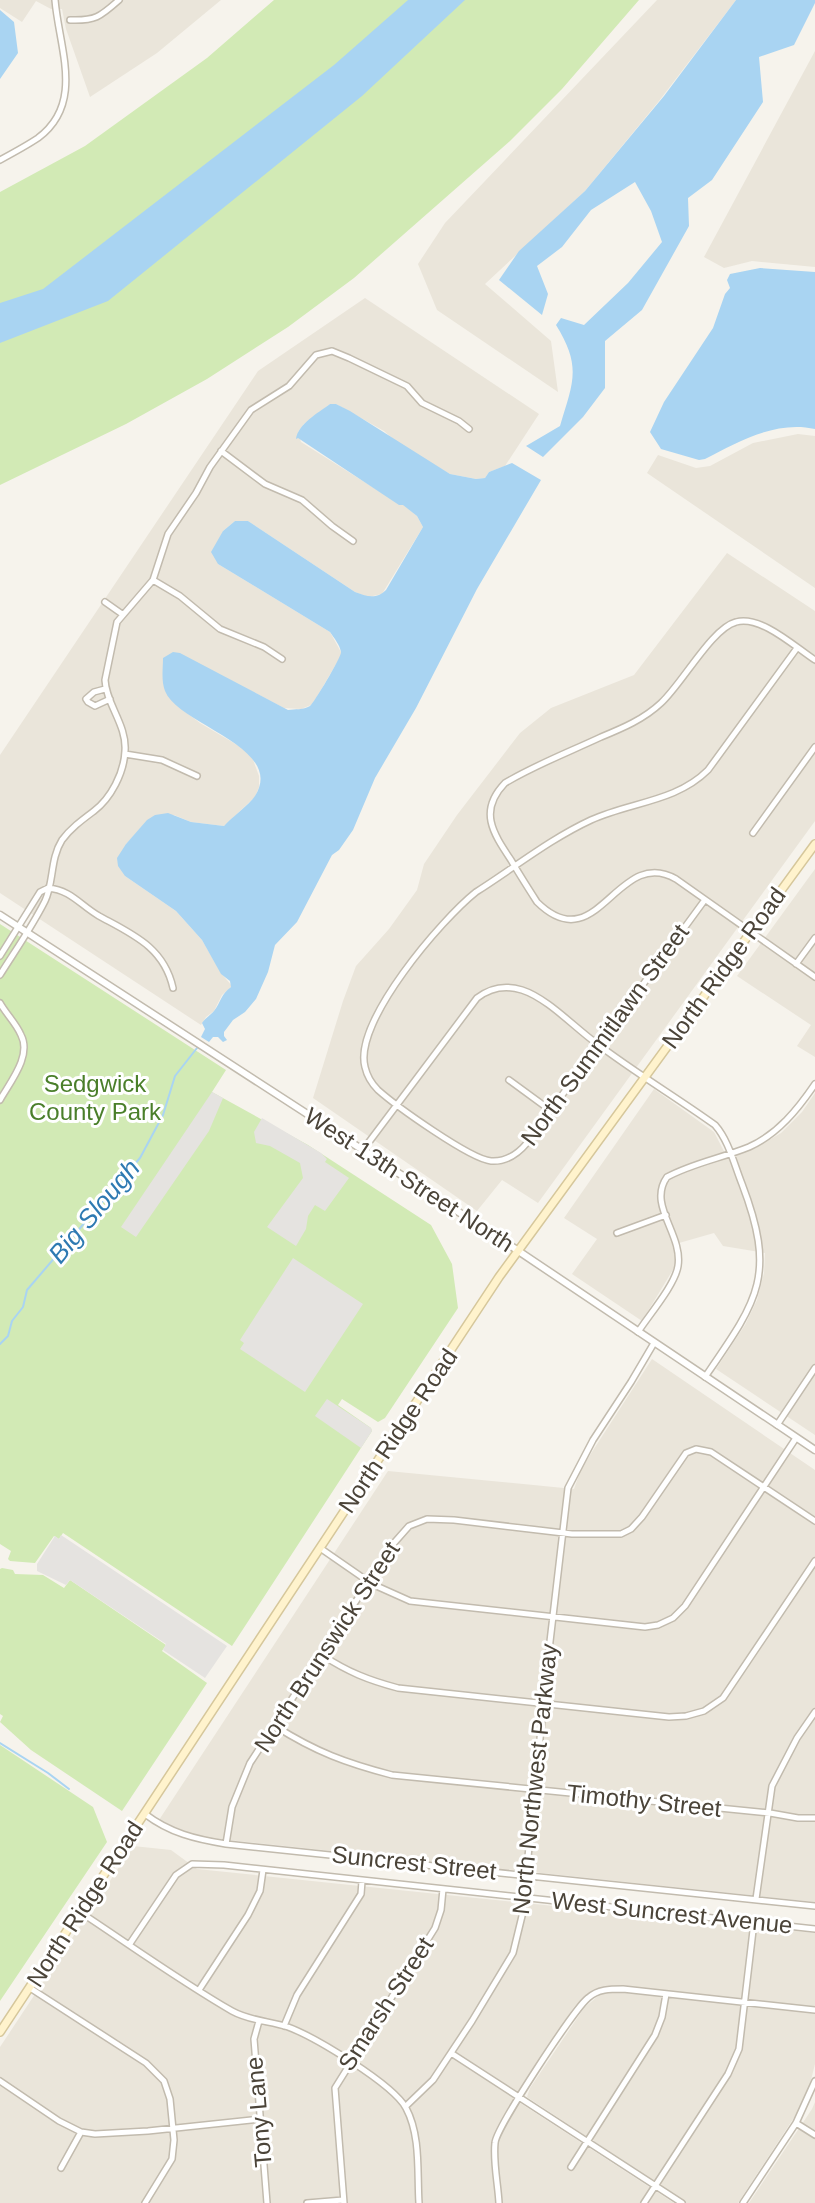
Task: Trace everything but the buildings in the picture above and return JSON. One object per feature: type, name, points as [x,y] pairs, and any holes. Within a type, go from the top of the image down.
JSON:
[{"type":"main road","name":"North Ridge Road","points":[[0,2032],[518,1251],[815,844]]},
{"type":"street","points":[[0,160],[45,132],[60,113],[65,100],[68,85],[55,0]]},
{"type":"street","points":[[69,20],[97,18],[119,0]]},
{"type":"street","points":[[0,975],[46,899],[52,862],[62,841],[78,823],[96,810],[110,793],[125,754],[125,741],[105,689],[114,630],[122,614],[140,598],[153,580],[168,534],[221,451],[251,410],[289,386],[316,355],[332,352],[407,386],[422,403],[470,429]]},
{"type":"street","points":[[221,451],[265,484],[310,506],[353,541]]},
{"type":"street","points":[[153,580],[180,596],[219,629],[264,647],[282,659]]},
{"type":"street","points":[[104,602],[122,614]]},
{"type":"street","points":[[815,660],[765,626],[752,622],[734,622],[724,627],[673,692],[648,714],[516,776],[499,789],[491,806],[491,826],[537,902],[545,910],[561,918],[580,918],[590,914],[641,874],[651,872],[668,875],[815,977]]},
{"type":"street","points":[[397,1105],[372,1084],[365,1067],[365,1050],[380,1008],[444,921],[476,892],[589,821],[628,806],[673,794],[697,781],[708,770],[797,648]]},
{"type":"street","points":[[105,689],[94,692],[86,699],[95,706],[110,699]]},
{"type":"street","points":[[753,833],[815,747]]},
{"type":"street","points":[[125,754],[162,760],[197,776]]},
{"type":"street","points":[[0,956],[40,892],[48,888],[67,892],[96,915],[139,937],[158,955],[168,971],[173,988]]},
{"type":"street","name":"North Summitlawn Street","points":[[397,1105],[474,1156],[499,1161],[520,1152],[704,901]]},
{"type":"street","name":"West 13th Street North","points":[[0,915],[518,1251],[815,1450]]},
{"type":"street","points":[[796,964],[815,938]]},
{"type":"street","points":[[363,1150],[469,1005],[483,993],[508,987],[529,993],[598,1045],[715,1125],[725,1139],[754,1225],[761,1252],[760,1273],[749,1310],[705,1377]]},
{"type":"street","points":[[0,1003],[21,1033],[24,1049],[22,1061],[0,1100]]},
{"type":"street","points":[[509,1080],[550,1110]]},
{"type":"street","points":[[638,1332],[677,1272],[679,1252],[659,1195],[667,1177],[749,1147],[795,1112],[815,1084]]},
{"type":"street","points":[[617,1233],[666,1215]]},
{"type":"street","name":"North Northwest Parkway","points":[[405,2106],[433,2080],[513,1952],[524,1898],[568,1488],[593,1440],[654,1343]]},
{"type":"street","points":[[777,1425],[812,1379],[815,1368]]},
{"type":"street","points":[[320,1548],[369,1582],[410,1601],[645,1627],[658,1625],[673,1618],[685,1606],[796,1437]]},
{"type":"street","name":"North Brunswick Street","points":[[226,1844],[232,1807],[250,1763],[402,1532],[417,1522],[427,1519],[454,1520],[563,1533],[608,1536],[621,1534],[631,1529],[642,1517],[686,1453],[696,1449],[711,1452],[763,1487]]},
{"type":"street","points":[[763,1487],[815,1521]]},
{"type":"street","points":[[322,1655],[345,1670],[398,1688],[669,1717],[686,1716],[704,1711],[723,1698],[815,1561]]},
{"type":"street","points":[[757,1899],[772,1786],[797,1738],[815,1712]]},
{"type":"street","name":"Timothy Street","points":[[275,1726],[304,1744],[338,1759],[382,1772],[815,1818]]},
{"type":"street","name":"Suncrest Street","points":[[145,1814],[181,1835],[226,1844],[815,1906]]},
{"type":"street","name":"West Suncrest Avenue","points":[[129,1945],[176,1875],[192,1864],[224,1865],[815,1928]]},
{"type":"street","points":[[200,1990],[248,1915],[260,1891],[263,1870]]},
{"type":"street","name":"Tony Lane","points":[[284,2026],[297,1994],[360,1894],[362,1881]]},
{"type":"street","name":"Smarsh Street","points":[[343,2201],[335,2088],[435,1928],[441,1910],[443,1889]]},
{"type":"street","points":[[80,1912],[234,2012],[284,2026],[350,2061],[385,2085],[405,2106],[414,2130],[419,2203]]},
{"type":"street","points":[[644,2203],[728,2074],[739,2049],[754,1922]]},
{"type":"street","points":[[30,1988],[157,2072],[164,2081],[170,2099],[172,2159],[145,2203]]},
{"type":"street","points":[[499,2203],[495,2141],[519,2097],[591,1995],[609,1989],[815,2010]]},
{"type":"street","points":[[571,2167],[655,2035],[666,1994]]},
{"type":"street","name":"Tony Lane","points":[[259,2021],[254,2039],[267,2203]]},
{"type":"street","points":[[451,2053],[682,2203]]},
{"type":"street","points":[[0,2081],[59,2121],[81,2132],[95,2134],[260,2119]]},
{"type":"street","points":[[743,2203],[796,2123],[815,2081]]},
{"type":"street","points":[[796,2123],[815,2135]]},
{"type":"street","points":[[61,2168],[81,2132]]},
{"type":"street","points":[[307,2203],[343,2201]]},
{"type":"shaded area","points":[[0,0],[221,0],[157,53],[90,97],[66,29],[62,9],[51,9],[36,1],[22,22],[0,8]]},
{"type":"shaded area","points":[[657,0],[736,0],[659,101],[585,191],[485,284],[551,341],[558,392],[437,310],[418,264],[445,223]]},
{"type":"shaded area","points":[[815,51],[815,267],[752,261],[724,268],[704,257]]},
{"type":"shaded area","points":[[365,298],[539,414],[505,466],[489,472],[485,478],[476,479],[450,474],[399,444],[384,431],[336,404],[330,404],[304,424],[298,432],[301,442],[403,504],[417,516],[423,527],[382,594],[368,597],[355,592],[248,521],[235,521],[223,531],[218,564],[330,632],[342,654],[315,700],[301,709],[284,708],[213,671],[183,710],[244,749],[252,757],[259,776],[255,797],[224,826],[191,822],[174,815],[147,822],[126,844],[125,876],[176,911],[202,940],[221,973],[232,986],[222,995],[214,1011],[201,1025],[0,893],[0,755],[258,371]]},
{"type":"shaded area","points":[[798,434],[815,436],[815,588],[647,473],[658,455],[696,468],[710,466],[753,443]]},
{"type":"shaded area","points":[[727,553],[815,611],[815,821],[538,1203],[502,1180],[477,1211],[313,1098],[356,966],[389,929],[417,890],[424,864],[457,815],[520,733],[551,708],[634,675]]},
{"type":"shaded area","points":[[815,869],[815,1057],[797,1046],[811,1025],[737,976]]},
{"type":"shaded area","points":[[654,1089],[714,1132],[728,1159],[781,1133],[802,1112],[815,1093],[815,1435],[716,1369],[745,1325],[757,1300],[764,1273],[765,1253],[723,1246],[714,1233],[672,1245],[676,1259],[674,1268],[642,1321],[572,1274],[597,1239],[564,1218]]},
{"type":"shaded area","points":[[212,1092],[223,1098],[209,1131],[136,1237],[121,1227]]},
{"type":"shaded area","points":[[262,1118],[321,1153],[327,1159],[325,1162],[349,1178],[325,1211],[315,1205],[296,1246],[267,1227],[303,1178],[300,1163],[270,1146],[256,1143],[254,1132]]},
{"type":"shaded area","points":[[293,1258],[363,1304],[305,1392],[240,1349],[244,1343],[240,1340]]},
{"type":"shaded area","points":[[652,1359],[815,1470],[815,1902],[200,1837],[177,1830],[159,1820],[388,1471],[574,1489],[581,1469]]},
{"type":"shaded area","points":[[327,1399],[371,1428],[372,1431],[361,1448],[315,1416]]},
{"type":"shaded area","points":[[61,1535],[227,1646],[205,1678],[163,1650],[166,1644],[70,1580],[66,1585],[37,1571],[37,1564],[55,1536],[59,1539]]},
{"type":"shaded area","points":[[133,1846],[171,1850],[197,1869],[815,1933],[815,2064],[808,2092],[738,2203],[687,2203],[527,2097],[530,2088],[584,2008],[598,1996],[594,1989],[574,2007],[514,2099],[674,2203],[0,2203],[0,2047]]},
{"type":"shaded area","points":[[815,2102],[815,2203],[749,2203],[812,2109]]},
{"type":"green space","points":[[274,0],[639,0],[562,89],[510,141],[354,278],[288,327],[207,379],[126,424],[0,485],[0,192],[85,146],[207,58]]},
{"type":"green space","name":"Sedgwick County Park","points":[[0,924],[226,1070],[212,1092],[308,1145],[431,1225],[452,1264],[458,1308],[385,1418],[378,1422],[342,1399],[338,1405],[372,1431],[232,1646],[63,1533],[59,1539],[54,1536],[35,1563],[10,1561],[8,1559],[11,1551],[0,1544]]},
{"type":"green space","points":[[2,1568],[13,1570],[15,1574],[43,1575],[64,1588],[70,1580],[166,1645],[162,1651],[207,1683],[122,1811],[31,1750],[0,1722],[3,1716],[0,1714]]},
{"type":"green space","points":[[0,1745],[93,1807],[107,1842],[0,2001]]},
{"type":"water","points":[[408,0],[465,0],[362,96],[108,301],[0,343],[0,303],[43,289],[334,65]]},
{"type":"water","points":[[736,0],[815,0],[815,3],[794,45],[759,57],[763,102],[712,180],[688,198],[689,226],[642,310],[605,341],[605,388],[583,417],[543,457],[526,446],[560,426],[573,375],[569,352],[556,325],[561,318],[584,325],[628,283],[662,242],[651,211],[635,182],[591,210],[562,247],[537,266],[548,294],[542,315],[499,280],[519,251],[585,191],[664,96]]},
{"type":"water","points":[[0,10],[14,22],[18,53],[0,79]]},
{"type":"water","points":[[760,268],[815,272],[815,429],[800,427],[772,430],[699,460],[661,449],[650,432],[664,402],[713,328],[725,294],[730,288],[727,280],[730,274]]},
{"type":"water","points":[[330,404],[350,411],[450,474],[485,478],[489,472],[512,463],[541,480],[477,589],[416,708],[375,778],[353,830],[339,850],[332,855],[297,922],[275,945],[268,972],[256,999],[224,1032],[227,1040],[223,1042],[218,1037],[213,1037],[209,1042],[201,1037],[205,1029],[202,1023],[231,987],[230,981],[221,974],[202,940],[176,911],[125,876],[118,866],[117,858],[147,820],[155,815],[168,813],[191,822],[224,826],[255,796],[261,779],[256,764],[244,750],[174,703],[164,687],[163,658],[173,652],[180,653],[288,710],[310,706],[341,652],[330,632],[218,564],[211,552],[223,531],[235,521],[248,521],[355,592],[371,596],[386,590],[423,527],[417,516],[403,505],[296,439],[300,428]]},
{"type":"waterway","name":"Big Slough","points":[[0,1344],[8,1336],[12,1321],[23,1307],[27,1290],[140,1158],[163,1115],[175,1076],[197,1048]]},
{"type":"waterway","points":[[0,1743],[69,1789]]}]
